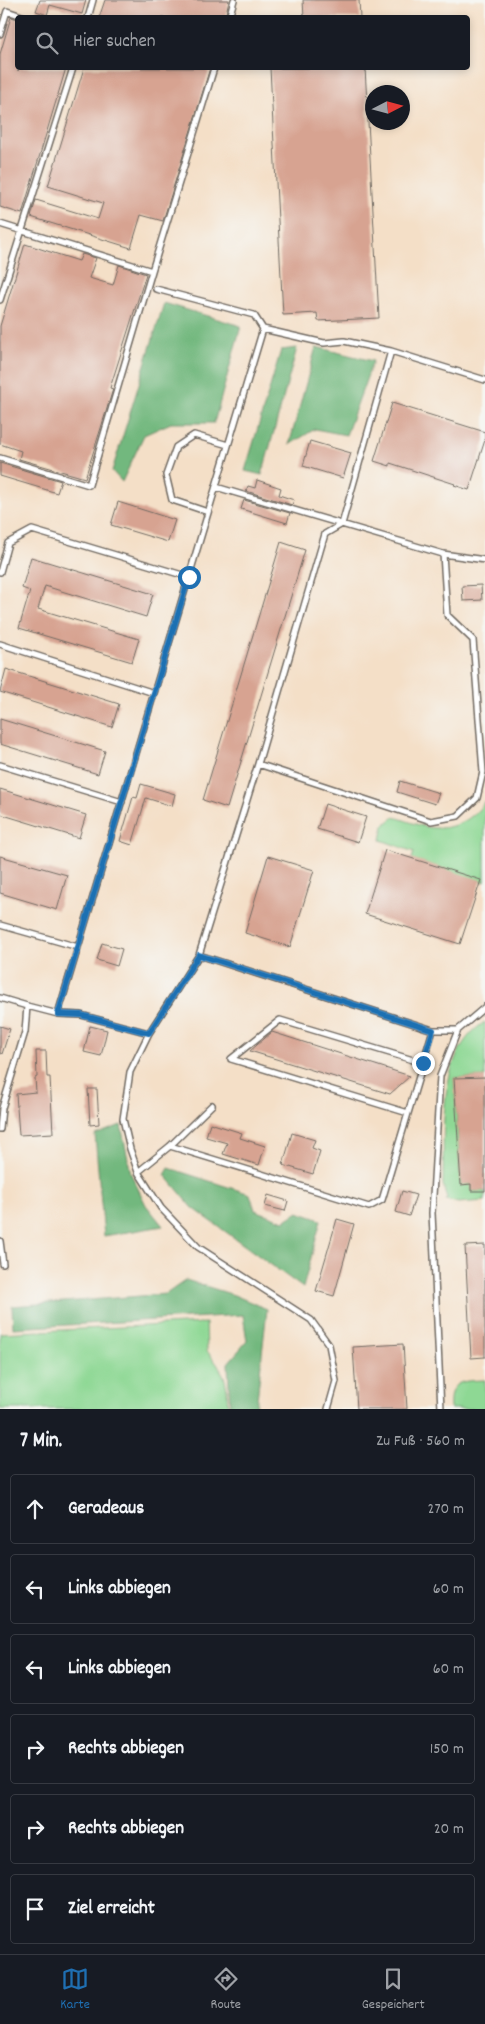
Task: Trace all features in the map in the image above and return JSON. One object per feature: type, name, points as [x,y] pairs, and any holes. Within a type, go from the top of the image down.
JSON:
[{"type":"lane","points":[[89,15],[93,0]]},
{"type":"lane","points":[[230,15],[234,0]]},
{"type":"lane","points":[[0,34],[7,11],[19,15]]},
{"type":"lane","points":[[0,300],[72,70]]},
{"type":"lane","points":[[0,458],[89,485],[213,70]]},
{"type":"lane","points":[[0,224],[152,271]]},
{"type":"lane","points":[[156,289],[254,315],[263,329],[324,343],[344,341],[391,351],[485,380]]},
{"type":"lane","points":[[58,1014],[263,329]]},
{"type":"lane","points":[[328,1409],[336,1381],[329,1345],[311,1320],[198,1247],[161,1208],[138,1172],[123,1119],[130,1072],[149,1033],[199,955],[258,764],[325,534],[342,524],[391,351]]},
{"type":"lane","points":[[208,512],[172,500],[166,475],[176,447],[194,435],[228,446]]},
{"type":"lane","points":[[216,487],[443,554],[485,560]]},
{"type":"lane","points":[[0,572],[8,543],[32,530],[189,577]]},
{"type":"lane","points":[[258,764],[431,820],[458,816],[477,798],[483,772],[473,640],[447,615],[443,554]]},
{"type":"lane","points":[[0,644],[154,693]]},
{"type":"lane","points":[[0,765],[122,802]]},
{"type":"lane","points":[[0,925],[78,947]]},
{"type":"lane","points":[[199,955],[433,1030],[458,1030]]},
{"type":"lane","points":[[0,998],[58,1014],[81,1015],[149,1033]]},
{"type":"lane","points":[[0,1128],[2,1108],[25,1032],[26,1006]]},
{"type":"lane","points":[[441,1409],[432,1213],[440,1076],[458,1030],[485,1007]]},
{"type":"lane","points":[[408,1112],[231,1059],[280,1020],[423,1063]]},
{"type":"lane","points":[[170,1146],[369,1207],[382,1200],[433,1030]]},
{"type":"lane","points":[[138,1172],[170,1146],[212,1105]]},
{"type":"lane","points":[[0,1241],[3,1264]]},
{"type":"green space","points":[[164,303],[241,326],[214,423],[171,423],[144,435],[122,482],[112,471]]},
{"type":"green space","points":[[316,347],[373,361],[346,435],[315,429],[289,445]]},
{"type":"green space","points":[[297,348],[262,475],[245,471],[281,350]]},
{"type":"green space","points":[[485,800],[485,882],[412,859],[414,852],[381,840],[384,825],[394,817],[431,828],[443,828],[458,824],[471,817]]},
{"type":"green space","points":[[485,1022],[485,1077],[454,1078],[461,1184],[471,1184],[471,1191],[485,1191],[485,1201],[458,1203],[446,1200],[447,1197],[443,1184],[446,1096],[450,1074],[458,1053],[469,1036]]},
{"type":"green space","points":[[121,1125],[131,1174],[146,1205],[163,1226],[104,1236],[95,1135]]},
{"type":"green space","points":[[169,1168],[250,1194],[255,1210],[284,1221],[298,1212],[321,1220],[303,1288],[193,1208],[165,1175]]},
{"type":"green space","points":[[186,1280],[234,1295],[267,1309],[256,1409],[230,1409],[228,1363],[247,1341],[243,1315],[13,1328],[12,1306],[166,1294]]},
{"type":"green space","points":[[206,1323],[207,1351],[224,1376],[228,1409],[0,1409],[0,1333]]},
{"type":"green space","points":[[485,1380],[485,1409],[450,1409],[451,1392],[454,1387],[463,1382]]},
{"type":"building","points":[[40,0],[86,0],[82,14],[50,5],[47,15],[36,11]]},
{"type":"building","points":[[105,0],[229,0],[226,15],[100,15]]},
{"type":"building","points":[[303,0],[359,0],[360,15],[304,15]]},
{"type":"building","points":[[11,17],[15,18],[15,70],[65,70],[22,214],[0,207],[0,54]]},
{"type":"building","points":[[83,70],[209,70],[163,221],[141,215],[131,248],[31,217],[36,200],[98,219],[103,203],[48,186]]},
{"type":"building","points":[[270,70],[365,70],[365,130],[368,130],[379,318],[318,321],[317,313],[283,315]]},
{"type":"building","points":[[25,244],[79,261],[82,254],[96,258],[89,278],[113,285],[119,265],[146,274],[110,388],[113,389],[85,478],[19,459],[21,451],[0,444],[0,326]]},
{"type":"building","points":[[392,403],[485,432],[485,440],[469,490],[390,463],[390,466],[374,461]]},
{"type":"building","points":[[310,441],[351,453],[343,478],[303,466]]},
{"type":"building","points":[[0,463],[61,481],[57,493],[0,476]]},
{"type":"building","points":[[257,480],[281,488],[279,495],[294,500],[292,505],[246,491],[248,486],[255,488]]},
{"type":"building","points":[[244,500],[290,513],[287,523],[241,509]]},
{"type":"building","points":[[118,502],[175,520],[168,542],[111,525]]},
{"type":"building","points":[[281,542],[305,550],[227,808],[203,800]]},
{"type":"building","points":[[31,557],[153,594],[146,617],[45,586],[38,609],[139,639],[132,662],[19,628],[30,591],[22,588]]},
{"type":"building","points":[[481,585],[482,600],[463,601],[462,586]]},
{"type":"building","points":[[6,669],[119,704],[112,727],[0,692]]},
{"type":"building","points":[[0,719],[105,751],[98,774],[0,744]]},
{"type":"building","points":[[400,781],[439,793],[435,804],[397,792]]},
{"type":"building","points":[[141,784],[175,794],[172,806],[146,798],[132,845],[120,841],[133,797],[137,798]]},
{"type":"building","points":[[0,789],[86,815],[79,838],[0,814]]},
{"type":"building","points":[[325,804],[366,817],[358,842],[317,829]]},
{"type":"building","points":[[385,850],[481,880],[460,944],[365,914]]},
{"type":"building","points":[[0,856],[67,875],[57,910],[0,893]]},
{"type":"building","points":[[268,856],[314,870],[290,947],[245,933]]},
{"type":"building","points":[[102,943],[122,949],[117,966],[97,960]]},
{"type":"building","points":[[0,1026],[10,1029],[2,1054],[0,1053]]},
{"type":"building","points":[[90,1026],[107,1030],[101,1056],[84,1052]]},
{"type":"building","points":[[272,1032],[410,1076],[390,1094],[250,1051]]},
{"type":"building","points":[[36,1051],[46,1051],[47,1077],[50,1077],[53,1133],[19,1135],[16,1094],[36,1092]]},
{"type":"building","points":[[485,1077],[485,1191],[471,1191],[471,1184],[461,1185],[454,1078]]},
{"type":"building","points":[[88,1089],[97,1089],[99,1124],[90,1125]]},
{"type":"building","points":[[210,1123],[242,1133],[240,1138],[265,1146],[259,1165],[223,1154],[227,1143],[206,1137]]},
{"type":"building","points":[[292,1133],[315,1140],[312,1148],[320,1151],[313,1174],[283,1165]]},
{"type":"building","points":[[402,1191],[416,1195],[409,1216],[396,1212]]},
{"type":"building","points":[[268,1195],[288,1201],[285,1211],[265,1206]]},
{"type":"building","points":[[337,1219],[354,1224],[334,1296],[316,1291]]},
{"type":"building","points":[[485,1245],[485,1357],[471,1358],[465,1246]]},
{"type":"building","points":[[403,1344],[407,1409],[357,1409],[353,1347]]},
{"type":"route","points":[[189,577],[58,1014],[81,1015],[149,1033],[199,955],[433,1030],[423,1063]]}]
